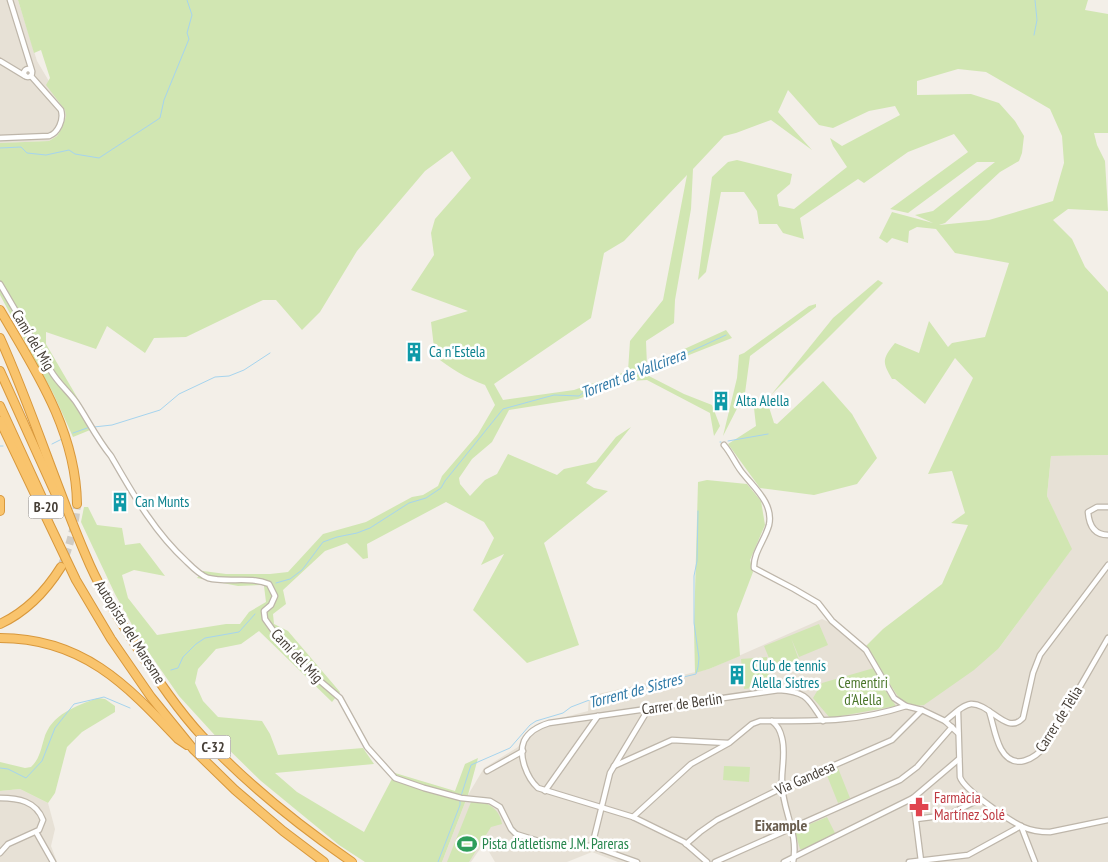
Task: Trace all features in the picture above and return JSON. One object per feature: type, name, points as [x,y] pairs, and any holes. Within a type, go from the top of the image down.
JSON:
[{"type":"highway","points":[[0,310],[43,384],[62,425],[73,461],[77,484],[77,504]]},
{"type":"highway","name":"Autopista del Maresme","points":[[0,338],[86,556],[113,609],[140,652],[169,694],[201,735],[244,777],[307,830],[352,862]]},
{"type":"highway","name":"B-20","points":[[0,371],[52,487],[86,556]]},
{"type":"highway","name":"B-20","points":[[0,406],[93,607]]},
{"type":"highway","name":"Autopista del Maresme","points":[[0,421],[76,580],[111,640],[151,697],[194,750],[259,811],[324,862]]},
{"type":"highway","points":[[0,500],[0,511]]},
{"type":"highway","points":[[0,624],[30,605],[50,584],[61,567]]},
{"type":"highway","points":[[0,638],[38,642],[60,648],[87,660],[112,675],[129,689],[178,739],[194,750]]},
{"type":"street","points":[[0,138],[49,136],[55,133],[60,125],[62,113],[28,72],[27,55],[10,0]]},
{"type":"street","points":[[0,61],[13,69],[28,72]]},
{"type":"street","name":"Camí del Mig","points":[[0,284],[51,371],[79,407],[111,456],[148,519],[164,540],[197,572],[206,577],[254,580],[270,584],[275,596],[271,605],[264,611],[269,626],[313,675],[340,698],[367,747],[395,778],[460,798],[490,801],[500,807],[511,829],[516,834],[545,843],[592,846],[637,862]]},
{"type":"street","points":[[724,445],[767,505],[768,525],[753,562],[754,568],[818,603],[832,621],[866,650],[894,698],[906,706],[922,710],[945,720],[958,733]]},
{"type":"street","points":[[1108,507],[1097,506],[1088,512],[1089,523],[1095,531],[1108,535]]},
{"type":"street","points":[[945,720],[971,704],[989,711],[1009,724],[1019,723],[1023,718],[1033,673],[1040,655],[1108,565]]},
{"type":"street","name":"Carrer de Tèlia","points":[[989,711],[1002,751],[1014,760],[1026,761],[1031,759],[1039,754],[1047,744],[1108,638]]},
{"type":"street","name":"Carrer de Berlin","points":[[523,751],[525,740],[534,730],[549,723],[779,690],[795,691],[806,696],[823,721]]},
{"type":"street","points":[[634,817],[691,764],[730,743],[752,724],[760,721],[852,719],[880,714],[906,706]]},
{"type":"street","points":[[592,846],[610,773],[649,708]]},
{"type":"street","name":"Via Gandesa","points":[[686,844],[717,820],[782,788],[892,740],[922,710]]},
{"type":"street","points":[[958,712],[960,778],[962,783],[980,799],[1021,826],[1032,830],[1050,832],[1108,820]]},
{"type":"street","points":[[545,791],[598,716]]},
{"type":"street","points":[[772,721],[777,726],[782,739],[784,762],[782,788],[795,846],[794,860]]},
{"type":"street","points":[[716,862],[905,777],[932,751],[952,727]]},
{"type":"street","points":[[614,766],[672,740],[730,743]]},
{"type":"street","points":[[488,772],[523,751],[528,775],[532,783],[545,791],[634,817],[686,844],[707,862]]},
{"type":"street","points":[[784,862],[794,860],[913,798],[959,758]]},
{"type":"street","points":[[0,798],[22,800],[36,807],[43,820],[42,827],[36,832],[8,844],[0,853]]},
{"type":"street","points":[[913,798],[920,861]]},
{"type":"street","points":[[916,819],[948,815],[980,799]]},
{"type":"street","points":[[1021,826],[1035,862]]},
{"type":"street","points":[[909,862],[968,855],[1021,826]]},
{"type":"street","points":[[1026,839],[1032,830]]},
{"type":"street","points":[[36,832],[54,862]]},
{"type":"street","points":[[968,855],[972,862]]},
{"type":"shaded area","points":[[0,0],[18,0],[37,61],[66,110],[62,128],[57,136],[49,141],[0,143]]},
{"type":"shaded area","points":[[1108,455],[1108,862],[618,862],[592,852],[567,862],[495,862],[488,850],[482,846],[471,862],[442,862],[468,795],[484,768],[518,747],[535,725],[588,711],[589,696],[709,669],[822,619],[831,623],[865,647],[893,690],[999,648],[1071,550],[1047,496],[1051,456]]},
{"type":"shaded area","points":[[20,789],[48,803],[55,829],[51,846],[57,862],[0,862],[0,791]]},
{"type":"green space","points":[[18,0],[1088,0],[1085,10],[1108,14],[1108,133],[1094,133],[1097,145],[1105,161],[1108,211],[1068,209],[1053,220],[1072,239],[1085,267],[1108,292],[1108,455],[1051,456],[1047,496],[1072,549],[999,648],[974,670],[924,705],[916,706],[901,701],[865,647],[883,629],[942,584],[968,525],[951,523],[965,513],[952,471],[928,474],[973,378],[955,358],[925,404],[895,379],[892,379],[886,368],[885,361],[895,343],[919,353],[929,321],[948,347],[952,343],[985,337],[1009,263],[955,253],[936,229],[917,227],[909,231],[908,243],[892,238],[887,243],[879,238],[892,212],[933,223],[915,215],[933,211],[995,162],[977,162],[908,213],[890,209],[968,152],[954,134],[908,152],[864,183],[858,179],[800,218],[804,239],[783,233],[777,224],[759,224],[757,211],[744,192],[721,192],[706,272],[698,280],[712,177],[728,162],[737,160],[792,174],[790,184],[777,195],[779,206],[794,209],[847,167],[830,138],[842,146],[900,115],[895,106],[869,111],[833,128],[819,125],[788,90],[778,112],[812,150],[771,120],[724,136],[693,169],[691,209],[675,300],[674,323],[646,341],[647,366],[726,330],[732,338],[646,372],[647,375],[684,394],[712,405],[720,426],[714,436],[710,413],[647,380],[628,381],[578,399],[509,410],[492,442],[472,459],[459,478],[460,484],[470,496],[485,480],[497,474],[508,454],[557,475],[564,469],[596,462],[616,437],[631,427],[586,483],[594,488],[608,491],[544,543],[579,645],[527,663],[473,610],[504,554],[481,565],[494,538],[484,522],[446,502],[367,544],[368,558],[363,559],[347,543],[325,551],[283,590],[286,604],[273,614],[274,624],[288,631],[340,692],[332,702],[259,631],[241,644],[216,649],[198,669],[195,683],[203,701],[218,717],[262,721],[270,734],[278,755],[363,748],[374,764],[275,773],[297,792],[364,832],[395,773],[455,791],[465,764],[478,758],[468,795],[442,862],[365,862],[339,845],[261,781],[221,742],[179,696],[141,641],[115,594],[81,522],[84,507],[88,507],[97,525],[122,528],[125,545],[140,543],[165,576],[134,570],[122,575],[128,598],[157,635],[226,624],[240,624],[249,612],[266,602],[264,586],[262,585],[238,586],[197,578],[203,571],[226,574],[288,572],[323,534],[366,522],[412,497],[423,495],[438,486],[442,476],[478,434],[495,405],[485,385],[459,373],[435,356],[431,322],[468,311],[411,290],[434,255],[431,233],[435,219],[471,178],[452,151],[425,171],[357,251],[320,312],[302,330],[276,300],[263,300],[186,337],[154,338],[145,353],[107,326],[96,349],[46,332],[46,344],[95,428],[73,437],[54,395],[0,295],[0,143],[49,141],[57,136],[66,116],[65,110],[46,85],[50,78],[41,50],[34,53]],"holes":[[[958,69],[986,72],[1050,109],[1062,136],[1064,163],[1053,201],[989,220],[939,225],[945,223],[1000,172],[1019,161],[1022,153],[1024,136],[1015,121],[999,103],[971,94],[917,95],[917,81]],[[687,175],[663,300],[630,341],[628,371],[574,390],[503,400],[494,384],[591,318],[604,253],[624,241]]]},
{"type":"green space","points":[[878,280],[883,283],[771,395],[833,318]]},
{"type":"green space","points":[[816,304],[816,307],[750,356],[745,393],[723,436],[737,378],[739,355],[809,306]]},
{"type":"green space","points":[[823,381],[852,414],[877,458],[857,484],[814,495],[760,488],[728,444],[756,426],[754,408],[768,404],[774,423],[777,424]]},
{"type":"green space","points":[[707,480],[747,484],[761,501],[765,525],[750,560],[753,572],[737,614],[740,656],[695,673],[694,629],[698,482]]},
{"type":"green space","points":[[819,624],[828,645],[799,657],[791,638],[799,660],[774,670],[764,646]]},
{"type":"green space","points":[[767,657],[770,686],[744,689],[741,659]]},
{"type":"green space","name":"Cementiri d'Alella","points":[[874,668],[896,706],[830,718],[813,698],[822,683]]},
{"type":"green space","points":[[98,698],[105,699],[115,706],[115,712],[82,732],[67,747],[55,793],[48,803],[20,789],[0,791],[0,762],[25,768],[31,767],[38,758],[47,730],[52,723],[65,712]]},
{"type":"green space","points":[[724,766],[750,767],[749,782],[723,780]]},
{"type":"green space","points":[[838,768],[850,798],[838,803],[826,773]]},
{"type":"green space","name":"Pista d'atletisme J.M. Pareras","points":[[480,801],[495,809],[502,824],[491,827],[469,862],[447,862],[471,802]]},
{"type":"green space","points":[[827,817],[836,835],[800,849],[795,832]]},
{"type":"waterway","points":[[0,148],[21,147],[27,153],[46,155],[69,150],[75,154],[99,158],[160,118],[164,100],[189,39],[187,33],[192,15],[187,0]]},
{"type":"waterway","points":[[1034,35],[1037,20],[1035,0]]},
{"type":"waterway","name":"Torrent de Vallcirera","points":[[276,583],[290,579],[302,570],[323,542],[370,528],[409,503],[426,498],[441,488],[503,409],[554,395],[579,396],[591,388],[633,375],[726,335]]},
{"type":"waterway","points":[[94,427],[112,425],[160,410],[179,394],[215,377],[229,376],[244,370],[270,353]]},
{"type":"waterway","points":[[73,433],[90,427]]},
{"type":"waterway","points":[[728,441],[768,434]]},
{"type":"waterway","points":[[52,444],[62,439]]},
{"type":"waterway","name":"Torrent de Sistres","points":[[461,796],[471,765],[510,748],[530,725],[536,721],[563,713],[571,707],[592,699],[696,674],[699,658],[694,623],[694,576],[697,561],[698,511]]},
{"type":"waterway","name":"Torrent de Vallcirera","points":[[171,670],[178,668],[183,657],[196,644],[205,638],[239,632],[255,614]]},
{"type":"waterway","name":"Torrent de Vallcirera","points":[[0,768],[8,769],[26,778],[42,761],[55,728],[74,704],[104,697],[130,708]]},
{"type":"waterway","name":"Torrent de Sistres","points":[[438,862],[460,805],[460,800]]},
{"type":"tunnel","points":[[61,567],[72,536],[77,504]]},
{"type":"place","name":"Ca n'Estela","points":[[414,352]]},
{"type":"place","name":"Alta Alella","points":[[721,401]]},
{"type":"place","name":"Can Munts","points":[[120,502]]},
{"type":"place","name":"Club de tennis Alella Sistres","points":[[737,675]]},
{"type":"place","name":"Farmàcia Martínez Solé","points":[[919,807]]},
{"type":"place","name":"Pista d'atletisme J.M. Pareras","points":[[467,844]]},
{"type":"district","name":"Eixample","points":[[781,825]]}]
